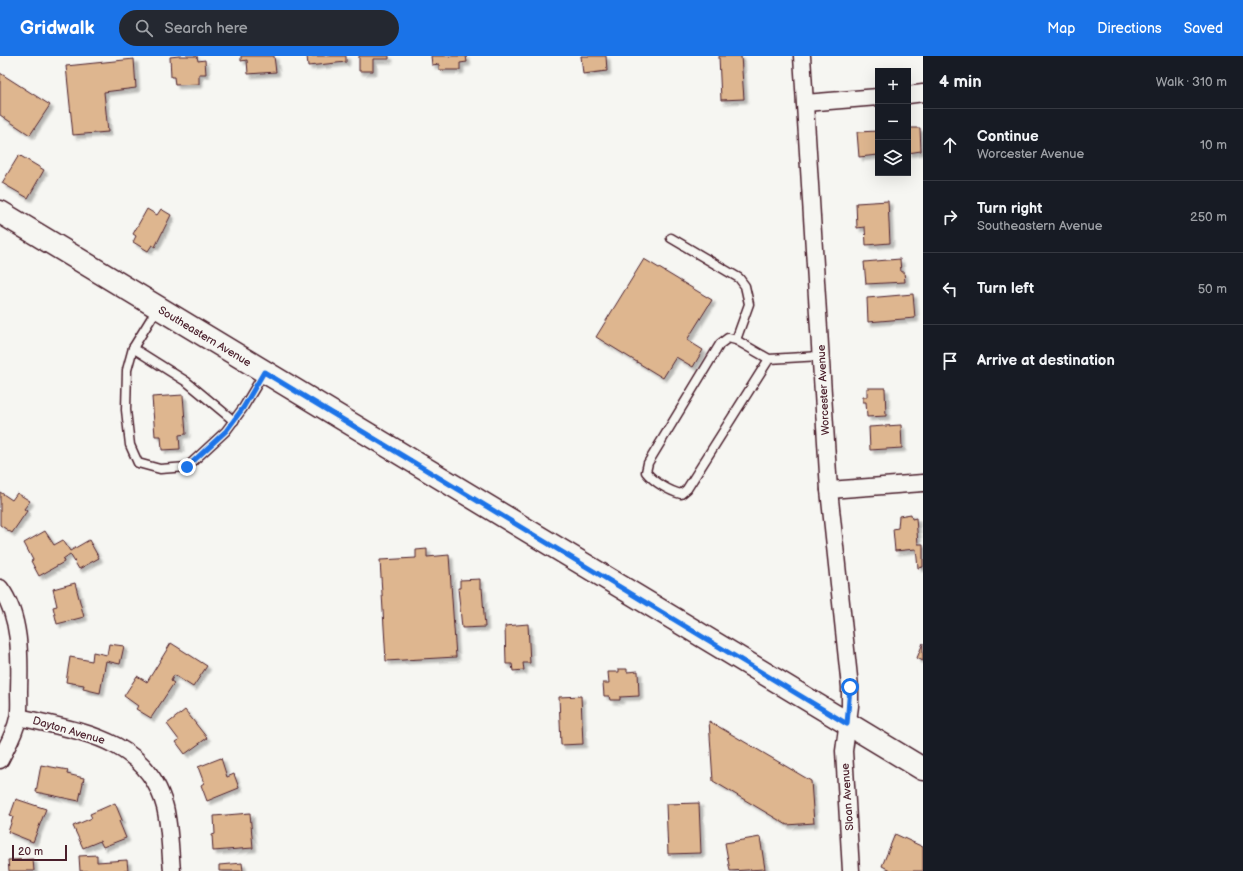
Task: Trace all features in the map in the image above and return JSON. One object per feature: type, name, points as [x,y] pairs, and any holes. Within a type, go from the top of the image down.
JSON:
[{"type":"main road","name":"Southeastern Avenue","points":[[0,212],[923,770]]},
{"type":"street","name":"Worcester Avenue","points":[[802,56],[829,490],[850,687],[847,724]]},
{"type":"street","points":[[911,95],[923,94]]},
{"type":"street","points":[[805,103],[875,97]]},
{"type":"street","points":[[829,490],[923,483]]},
{"type":"street","points":[[0,588],[12,610],[17,632],[20,671],[19,716],[12,737],[0,760]]},
{"type":"street","name":"Dayton Avenue","points":[[19,716],[101,738],[117,745],[138,761],[154,782],[165,806],[172,871]]},
{"type":"street","name":"Sloan Avenue","points":[[847,724],[844,751],[851,871]]},
{"type":"lane","points":[[672,238],[738,278],[745,286],[748,304],[736,340]]},
{"type":"lane","points":[[158,308],[133,348],[127,370],[126,410],[130,445],[138,463],[160,469],[187,467],[226,431],[234,421],[264,372]]},
{"type":"lane","points":[[769,359],[687,489],[681,494],[674,492],[650,478],[646,472],[648,463],[720,344],[728,338],[736,340],[769,359],[821,356]]},
{"type":"lane","points":[[133,348],[187,382],[234,421]]},
{"type":"building","points":[[197,56],[198,61],[205,60],[206,74],[199,74],[199,84],[175,85],[174,77],[171,77],[170,57]]},
{"type":"building","points":[[241,56],[274,56],[276,72],[248,74],[247,60],[241,61]]},
{"type":"building","points":[[307,56],[346,56],[346,62],[308,66]]},
{"type":"building","points":[[359,56],[389,56],[389,59],[373,59],[373,71],[359,71]]},
{"type":"building","points":[[431,56],[466,56],[467,62],[460,63],[460,70],[439,70],[439,64],[432,65]]},
{"type":"building","points":[[581,56],[606,56],[607,71],[583,74]]},
{"type":"building","points":[[719,56],[741,56],[744,99],[721,100]]},
{"type":"building","points":[[134,59],[136,88],[104,92],[108,132],[73,135],[66,66]]},
{"type":"building","points":[[0,73],[50,105],[30,135],[0,115]]},
{"type":"building","points":[[911,128],[920,128],[921,151],[911,153]]},
{"type":"building","points":[[875,131],[875,155],[859,157],[857,132]]},
{"type":"building","points":[[19,155],[44,170],[28,198],[2,183]]},
{"type":"building","points":[[888,201],[890,243],[866,245],[865,227],[857,228],[856,203]]},
{"type":"building","points":[[147,209],[157,215],[161,209],[171,215],[155,247],[152,245],[148,251],[133,242],[136,236],[133,234]]},
{"type":"building","points":[[644,259],[712,300],[687,340],[703,350],[693,367],[676,357],[663,378],[596,337]]},
{"type":"building","points":[[900,259],[901,272],[904,272],[905,282],[866,284],[864,262]]},
{"type":"building","points":[[913,294],[915,318],[868,322],[867,298]]},
{"type":"building","points":[[867,388],[885,388],[886,416],[867,417],[866,402],[863,402],[863,397],[867,397]]},
{"type":"building","points":[[183,395],[186,434],[179,435],[180,449],[162,450],[161,436],[155,436],[152,397]]},
{"type":"building","points":[[901,425],[902,448],[870,450],[869,427]]},
{"type":"building","points":[[0,492],[12,500],[17,493],[30,501],[24,509],[27,511],[12,533],[0,525]]},
{"type":"building","points":[[911,514],[912,519],[916,518],[918,544],[923,544],[923,567],[918,568],[916,549],[895,551],[893,529],[898,528],[899,516]]},
{"type":"building","points":[[45,531],[54,545],[63,540],[70,551],[89,540],[99,558],[79,569],[70,554],[63,559],[64,562],[39,576],[24,543]]},
{"type":"building","points":[[427,549],[427,557],[449,555],[456,657],[386,661],[380,560],[416,558],[416,550]]},
{"type":"building","points":[[480,579],[485,627],[462,628],[458,588],[460,588],[460,580]]},
{"type":"building","points":[[75,583],[84,617],[57,624],[53,607],[57,606],[53,589]]},
{"type":"building","points":[[528,624],[530,663],[523,663],[524,670],[513,671],[512,664],[506,664],[505,626]]},
{"type":"building","points":[[171,643],[207,666],[193,687],[174,675],[171,681],[174,683],[151,718],[136,709],[138,706],[124,696],[137,676],[147,682]]},
{"type":"building","points":[[923,643],[923,661],[917,658]]},
{"type":"building","points":[[109,644],[124,646],[120,664],[106,661],[100,693],[83,689],[84,685],[66,682],[70,657],[92,661],[93,652],[107,655]]},
{"type":"building","points":[[619,669],[627,669],[627,672],[638,671],[639,696],[620,697],[620,700],[610,700],[609,696],[604,696],[603,683],[609,683],[608,672],[619,672]]},
{"type":"building","points":[[581,696],[583,744],[561,745],[559,697]]},
{"type":"building","points":[[185,710],[207,738],[185,754],[176,742],[179,740],[167,724]]},
{"type":"building","points":[[709,721],[811,781],[814,823],[787,825],[713,781]]},
{"type":"building","points":[[221,758],[227,777],[234,774],[239,788],[207,801],[201,785],[204,783],[198,767]]},
{"type":"building","points":[[41,765],[68,770],[67,774],[84,778],[79,801],[36,792]]},
{"type":"building","points":[[16,799],[46,809],[33,842],[8,832],[13,817],[10,816]]},
{"type":"building","points":[[115,803],[122,820],[119,821],[126,838],[103,847],[100,841],[83,848],[73,826],[92,818],[90,814]]},
{"type":"building","points":[[699,803],[701,853],[668,854],[666,804]]},
{"type":"building","points":[[250,813],[253,848],[213,851],[212,835],[215,834],[214,816]]},
{"type":"building","points":[[895,834],[923,847],[923,871],[892,871],[882,866]]},
{"type":"building","points":[[760,837],[765,869],[730,871],[725,843]]},
{"type":"building","points":[[97,855],[97,862],[127,860],[128,871],[80,871],[79,856]]},
{"type":"building","points":[[33,859],[34,871],[9,871],[8,860]]},
{"type":"building","points":[[242,863],[243,871],[219,871],[219,865]]},
{"type":"route","points":[[187,467],[226,431],[243,408],[264,372],[847,724],[850,706],[850,687]]}]
